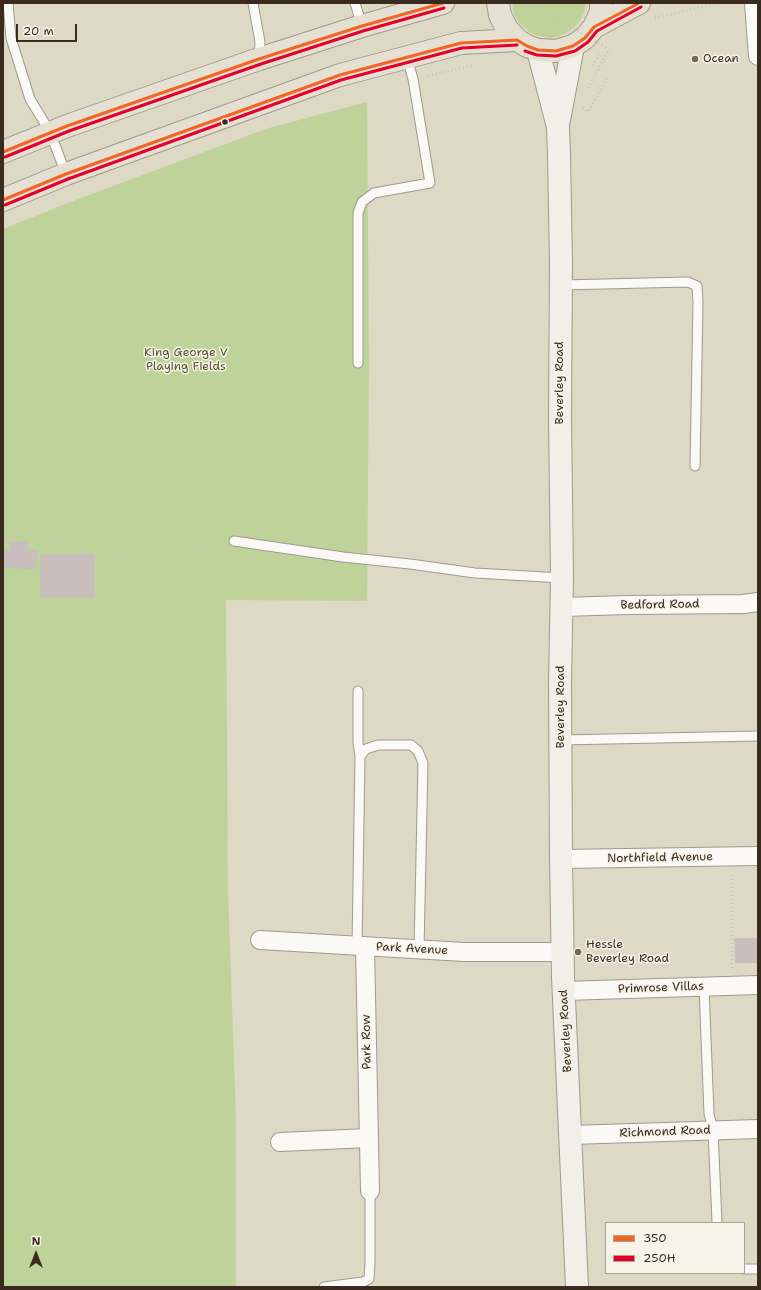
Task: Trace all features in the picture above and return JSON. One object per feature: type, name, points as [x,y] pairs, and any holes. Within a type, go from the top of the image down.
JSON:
[{"type":"main road","points":[[3,152],[50,132],[259,58],[443,3]]},
{"type":"main road","points":[[498,3],[500,15],[507,29],[518,40],[527,46],[538,50],[556,51],[572,46],[585,38],[594,27],[601,12],[602,3]]},
{"type":"main road","points":[[594,27],[645,11]]},
{"type":"main road","points":[[3,200],[66,174],[340,75],[461,43],[518,40]]},
{"type":"street","points":[[754,3],[758,56]]},
{"type":"street","name":"Beverley Road","points":[[572,46],[558,127],[561,285],[560,418],[562,578],[560,740],[564,991],[577,1287]]},
{"type":"street","name":"Beverley Road","points":[[538,50],[558,127]]},
{"type":"street","name":"Bedford Road","points":[[562,607],[743,604],[758,602]]},
{"type":"street","name":"Northfield Avenue","points":[[561,859],[758,856]]},
{"type":"street","name":"Park Avenue","points":[[260,940],[464,952],[564,952]]},
{"type":"street","name":"Park Row","points":[[361,946],[370,1191]]},
{"type":"street","name":"Primrose Villas","points":[[564,991],[758,986]]},
{"type":"street","name":"Richmond Road","points":[[571,1135],[758,1129]]},
{"type":"street","points":[[280,1142],[369,1138]]},
{"type":"lane","points":[[8,3],[11,38],[30,99],[50,132],[66,174]]},
{"type":"lane","points":[[253,3],[260,42],[259,58]]},
{"type":"lane","points":[[354,3],[362,26]]},
{"type":"lane","points":[[358,363],[358,213],[362,202],[374,193],[430,183],[413,79],[407,58]]},
{"type":"lane","points":[[561,285],[688,282],[697,286],[695,466]]},
{"type":"lane","points":[[234,541],[343,557],[475,573],[562,578]]},
{"type":"lane","points":[[358,691],[358,743],[360,756],[361,946]]},
{"type":"lane","points":[[560,740],[758,736]]},
{"type":"lane","points":[[360,756],[366,749],[378,745],[411,745],[418,750],[423,763],[419,949]]},
{"type":"lane","points":[[704,987],[709,1114],[713,1130],[717,1222]]},
{"type":"lane","points":[[324,1287],[363,1282],[369,1279],[370,1191]]},
{"type":"lane","points":[[745,1269],[758,1269]]},
{"type":"path","points":[[529,3],[609,49],[586,91]]},
{"type":"path","points":[[645,11],[719,3]]},
{"type":"path","points":[[590,68],[608,45]]},
{"type":"path","points":[[413,79],[479,64]]},
{"type":"path","points":[[579,105],[588,112],[607,78]]},
{"type":"path","points":[[3,532],[34,533],[73,546],[124,557],[234,541]]},
{"type":"path","points":[[732,857],[732,986]]},
{"type":"green space","points":[[512,3],[586,3],[584,13],[579,22],[571,30],[561,36],[550,38],[538,36],[528,31],[519,23],[514,13]]},
{"type":"green space","name":"King George V Playing Fields","points":[[367,102],[369,363],[367,601],[226,600],[228,892],[236,1118],[236,1287],[3,1287],[3,229],[78,199],[269,128]]},
{"type":"building","points":[[9,541],[28,541],[28,550],[37,550],[36,569],[3,568],[3,550],[9,550]]},
{"type":"building","points":[[40,554],[95,554],[95,598],[40,597]]},
{"type":"building","points":[[734,938],[758,938],[758,963],[735,963]]},
{"type":"transit line","name":"350","points":[[3,152],[67,126],[259,59],[362,26],[443,3]]},
{"type":"transit line","name":"350","points":[[3,200],[66,174],[340,75],[461,43],[517,40],[538,50],[556,51],[573,46],[585,38],[594,27],[639,3]]},
{"type":"transit line","name":"250H","points":[[525,51],[537,55],[556,56],[575,51],[588,42],[597,31],[641,7]]},
{"type":"transit line","name":"250H","points":[[5,157],[69,131],[261,64],[363,31],[444,8]]},
{"type":"transit line","name":"250H","points":[[5,205],[68,179],[341,80],[462,48],[517,45]]},
{"type":"place","name":"Ocean","points":[[695,59]]},
{"type":"place","name":"Hessle Beverley Road","points":[[578,952]]}]
